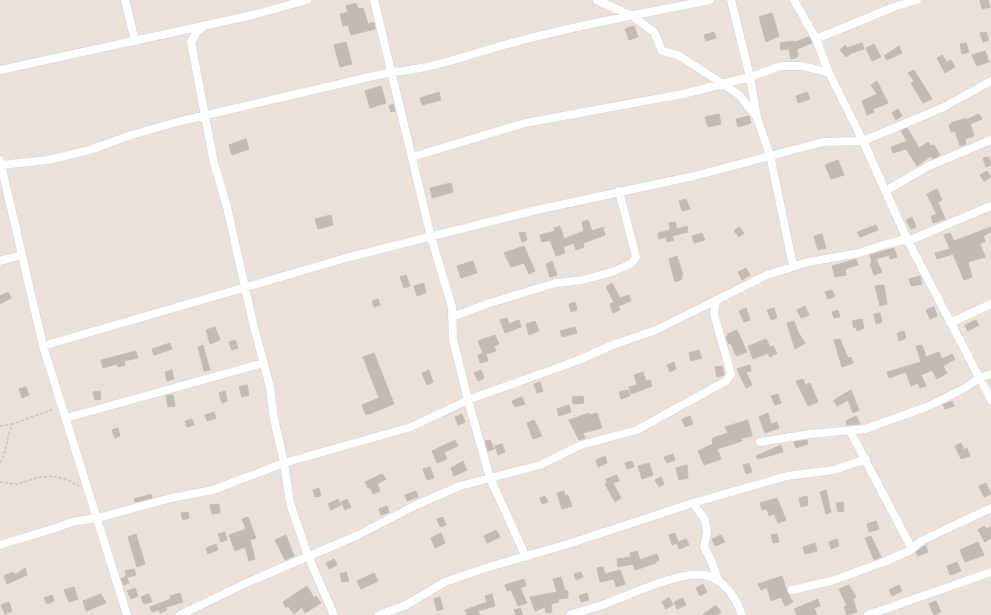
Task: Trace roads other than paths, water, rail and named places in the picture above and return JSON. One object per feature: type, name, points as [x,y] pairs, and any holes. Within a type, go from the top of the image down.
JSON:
[{"type":"street","points":[[125,0],[135,41]]},
{"type":"street","points":[[0,70],[205,25],[285,3],[304,0]]},
{"type":"street","points":[[374,0],[431,237],[452,307],[453,339],[468,400],[490,478],[526,556]]},
{"type":"street","points":[[597,0],[632,16],[654,32],[662,51],[678,55],[724,84],[739,95],[757,118]]},
{"type":"street","points":[[125,614],[98,518],[43,346],[1,162],[48,160],[83,152],[131,135],[391,72],[408,71],[426,67],[520,40],[710,0]]},
{"type":"street","points":[[731,0],[750,77],[757,118],[770,155],[793,266]]},
{"type":"street","points":[[794,0],[816,39],[829,73],[863,141],[907,240],[991,400]]},
{"type":"street","points":[[816,39],[894,7],[917,0]]},
{"type":"street","points":[[205,25],[197,32],[191,42],[205,117],[270,387],[274,419],[284,463],[290,503],[308,556],[334,615]]},
{"type":"street","points":[[412,157],[525,123],[683,94],[750,77],[781,66],[804,66],[829,73]]},
{"type":"street","points":[[43,346],[245,287],[431,237],[619,191],[694,176],[823,142],[863,141],[942,108],[991,81]]},
{"type":"street","points":[[885,191],[929,166],[991,140]]},
{"type":"street","points":[[452,317],[490,302],[556,283],[583,280],[615,271],[632,263],[636,257],[632,234],[619,191]]},
{"type":"street","points":[[0,545],[71,522],[98,518],[171,498],[213,490],[284,463],[411,427],[468,400],[579,360],[610,346],[656,330],[767,274],[793,266],[859,253],[882,245],[907,240],[991,206]]},
{"type":"street","points":[[0,261],[22,255]]},
{"type":"street","points":[[180,615],[308,556],[356,536],[416,505],[460,486],[540,465],[581,445],[637,430],[726,381],[731,374],[714,314],[716,300]]},
{"type":"street","points":[[950,323],[991,304]]},
{"type":"street","points":[[66,418],[264,363]]},
{"type":"street","points":[[760,442],[810,434],[865,429],[929,406],[963,389],[980,378],[991,374]]},
{"type":"street","points":[[850,431],[912,549]]},
{"type":"street","points":[[378,615],[406,605],[445,582],[526,556],[693,503],[787,476],[834,470],[866,459]]},
{"type":"street","points":[[693,503],[705,520],[707,532],[704,547],[718,579],[738,602],[742,615]]},
{"type":"street","points":[[792,590],[831,581],[884,562],[912,549],[923,540],[991,508]]},
{"type":"street","points":[[868,615],[991,572]]},
{"type":"street","points":[[570,615],[603,605],[660,583],[689,575],[704,574],[718,579]]}]
